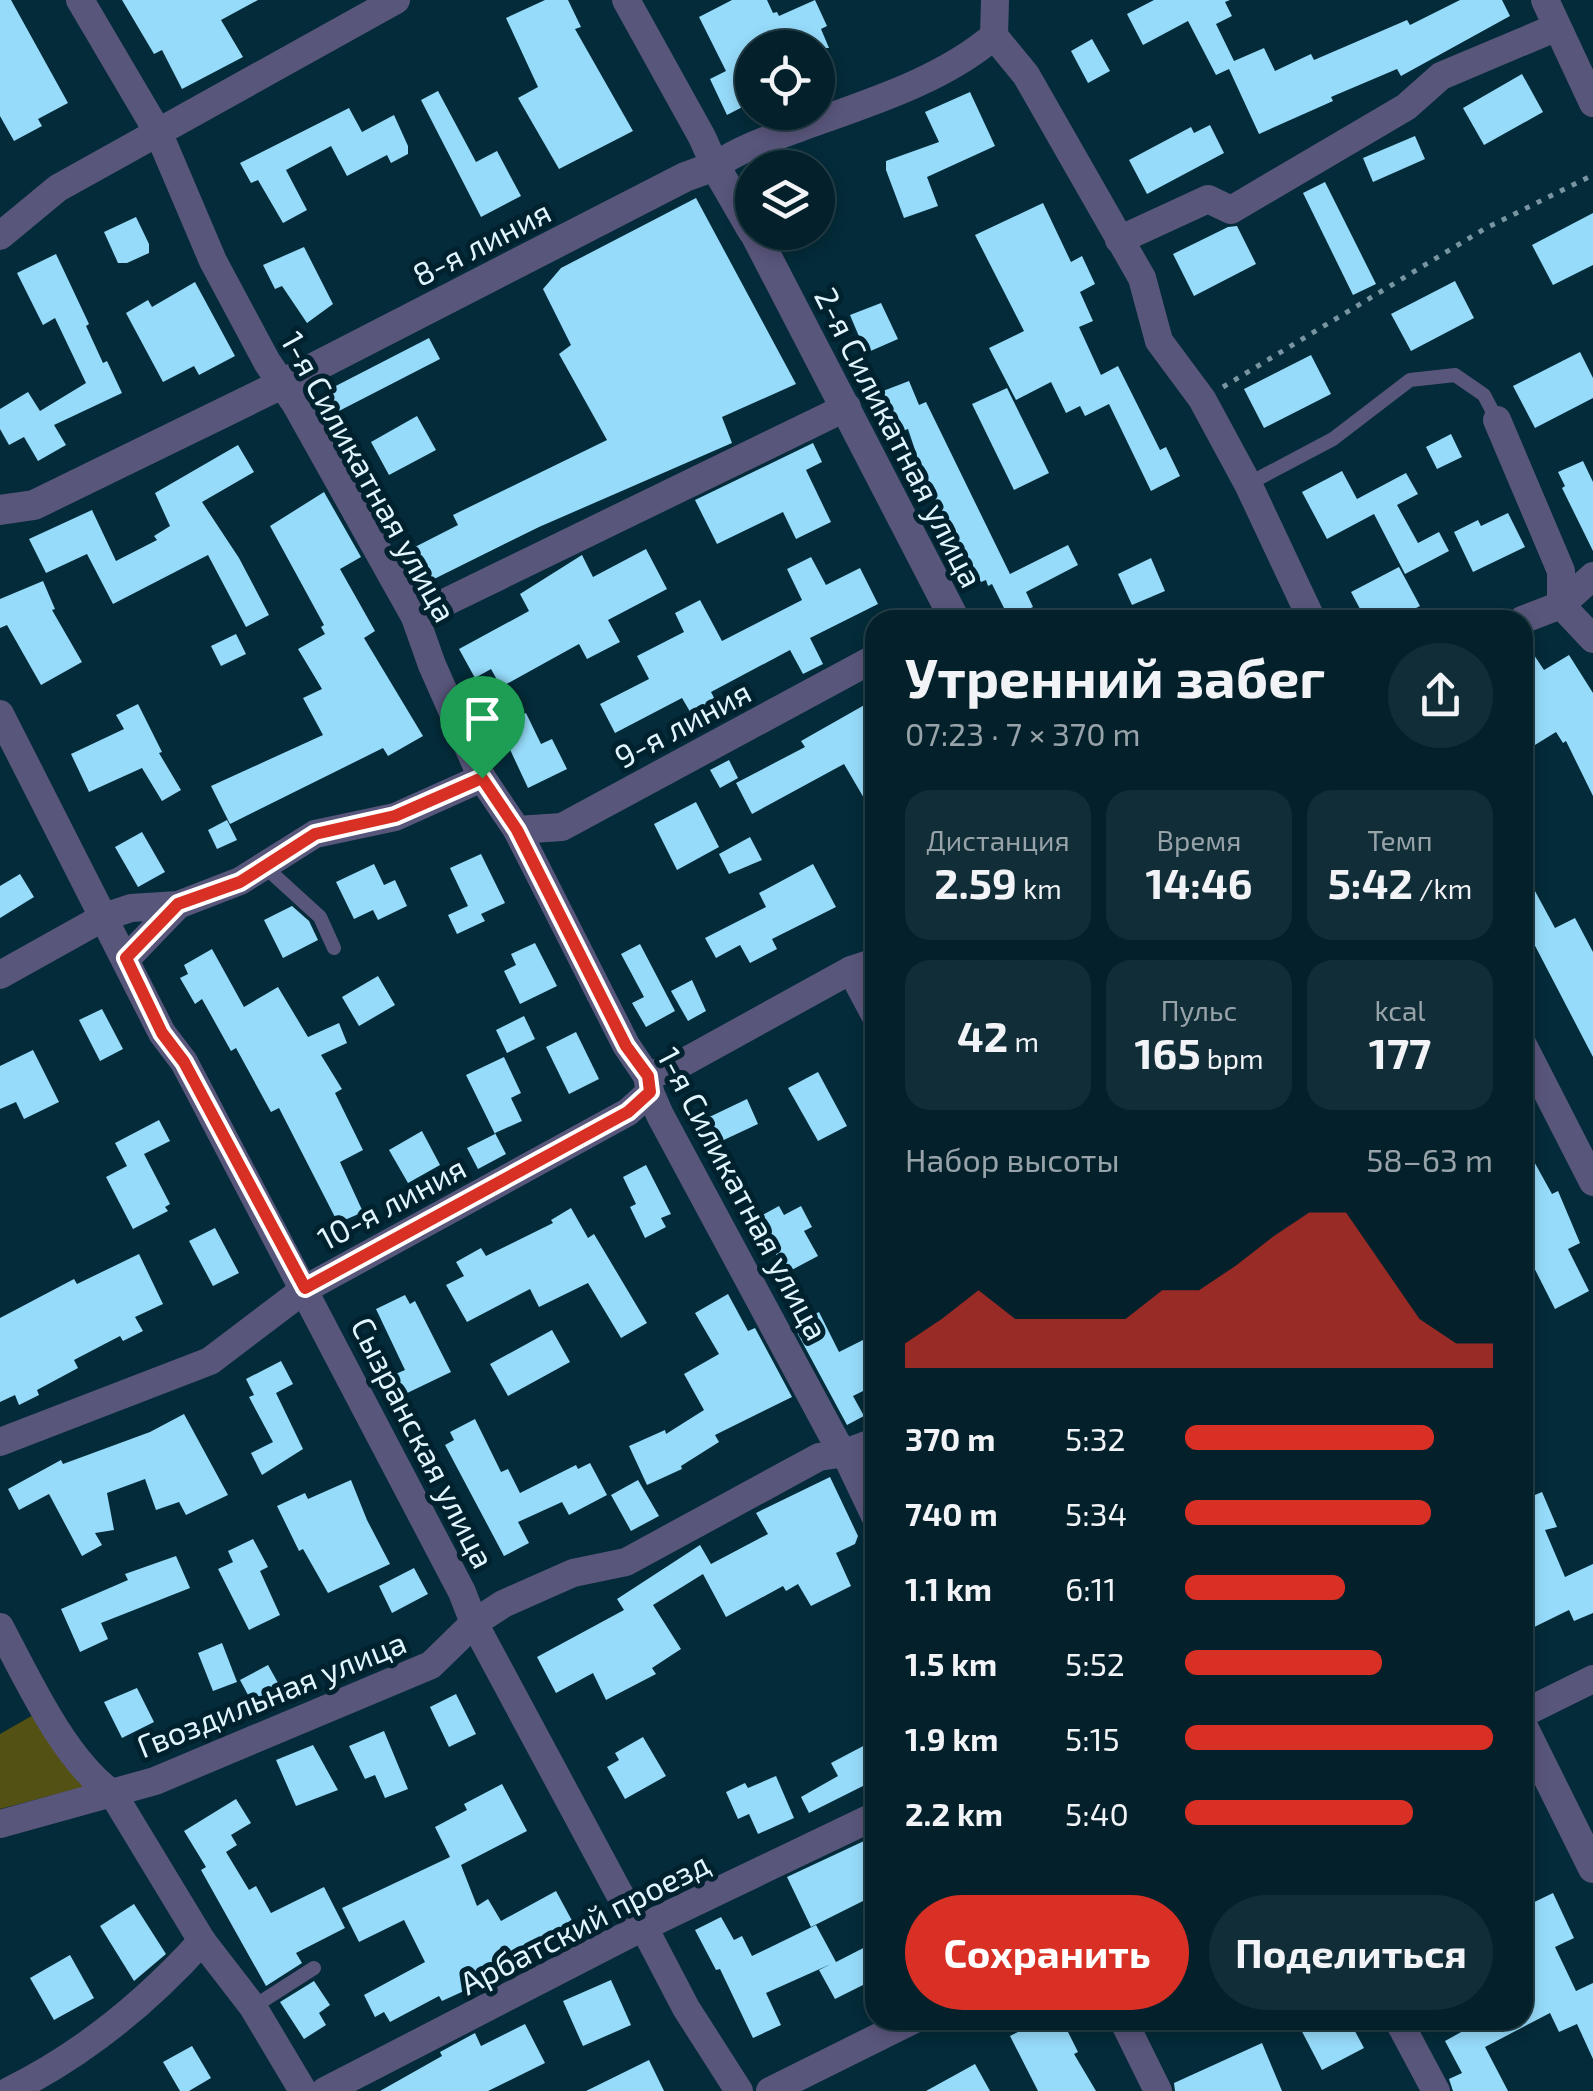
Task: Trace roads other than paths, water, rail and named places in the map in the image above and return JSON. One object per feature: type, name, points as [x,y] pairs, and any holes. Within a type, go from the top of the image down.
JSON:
[{"type":"street","name":"1-я Силикатная улица","points":[[80,0],[158,134],[212,261],[415,617],[482,778],[517,830],[626,1046],[865,1495]]},
{"type":"street","points":[[0,236],[58,188],[396,0]]},
{"type":"street","name":"2-я Силикатная улица","points":[[626,0],[735,201]]},
{"type":"street","points":[[1545,0],[1593,103]]},
{"type":"street","points":[[998,1],[994,36],[1026,76],[1142,278],[1159,340],[1202,399],[1248,484],[1307,610]]},
{"type":"street","points":[[1119,240],[1208,200],[1231,210],[1406,107],[1442,76],[1557,27]]},
{"type":"street","name":"8-я линия","points":[[0,510],[34,504],[282,384],[685,177],[714,166],[736,151],[877,100],[972,54],[994,36]]},
{"type":"street","name":"2-я Силикатная улица","points":[[763,250],[847,407],[947,610]]},
{"type":"street","points":[[415,617],[847,407]]},
{"type":"street","points":[[1497,420],[1562,571],[1561,605],[1593,639]]},
{"type":"street","points":[[1533,616],[1561,605],[1593,576]]},
{"type":"street","name":"9-я линия","points":[[517,830],[562,827],[865,663]]},
{"type":"street","name":"Сызранская улица","points":[[0,714],[162,1033],[184,1062],[305,1288],[462,1592],[474,1623],[619,1893],[739,2091]]},
{"type":"street","points":[[0,975],[104,918],[131,908],[178,904],[240,882],[315,834],[395,816],[482,778]]},
{"type":"street","points":[[126,958],[178,904]]},
{"type":"street","name":"10-я линия","points":[[0,1442],[210,1361],[305,1288],[628,1112],[649,1084],[676,1066],[863,966]]},
{"type":"street","points":[[1533,1065],[1593,1182]]},
{"type":"street","name":"Гвоздильная улица","points":[[0,1824],[155,1781],[431,1665],[474,1623],[503,1604],[573,1574],[626,1562],[819,1456],[865,1446]]},
{"type":"street","points":[[0,1628],[67,1745],[91,1778],[113,1794],[202,1941],[253,2008],[302,2091]]},
{"type":"street","points":[[1533,1708],[1593,1678]]},
{"type":"street","points":[[1533,1747],[1593,1868]]},
{"type":"street","points":[[140,1839],[146,1802],[155,1781]]},
{"type":"street","name":"Арбатский проезд","points":[[325,2091],[641,1928],[865,1821]]},
{"type":"street","points":[[9,2091],[107,2033],[202,1941]]},
{"type":"street","points":[[770,2091],[892,2030]]},
{"type":"street","points":[[1128,2030],[1158,2091]]},
{"type":"street","points":[[1403,2030],[1436,2091]]},
{"type":"lane","points":[[1248,484],[1333,439],[1410,380],[1454,374],[1484,395],[1497,420]]},
{"type":"lane","points":[[264,866],[320,917],[334,948]]},
{"type":"lane","points":[[253,2008],[314,1968]]}]
